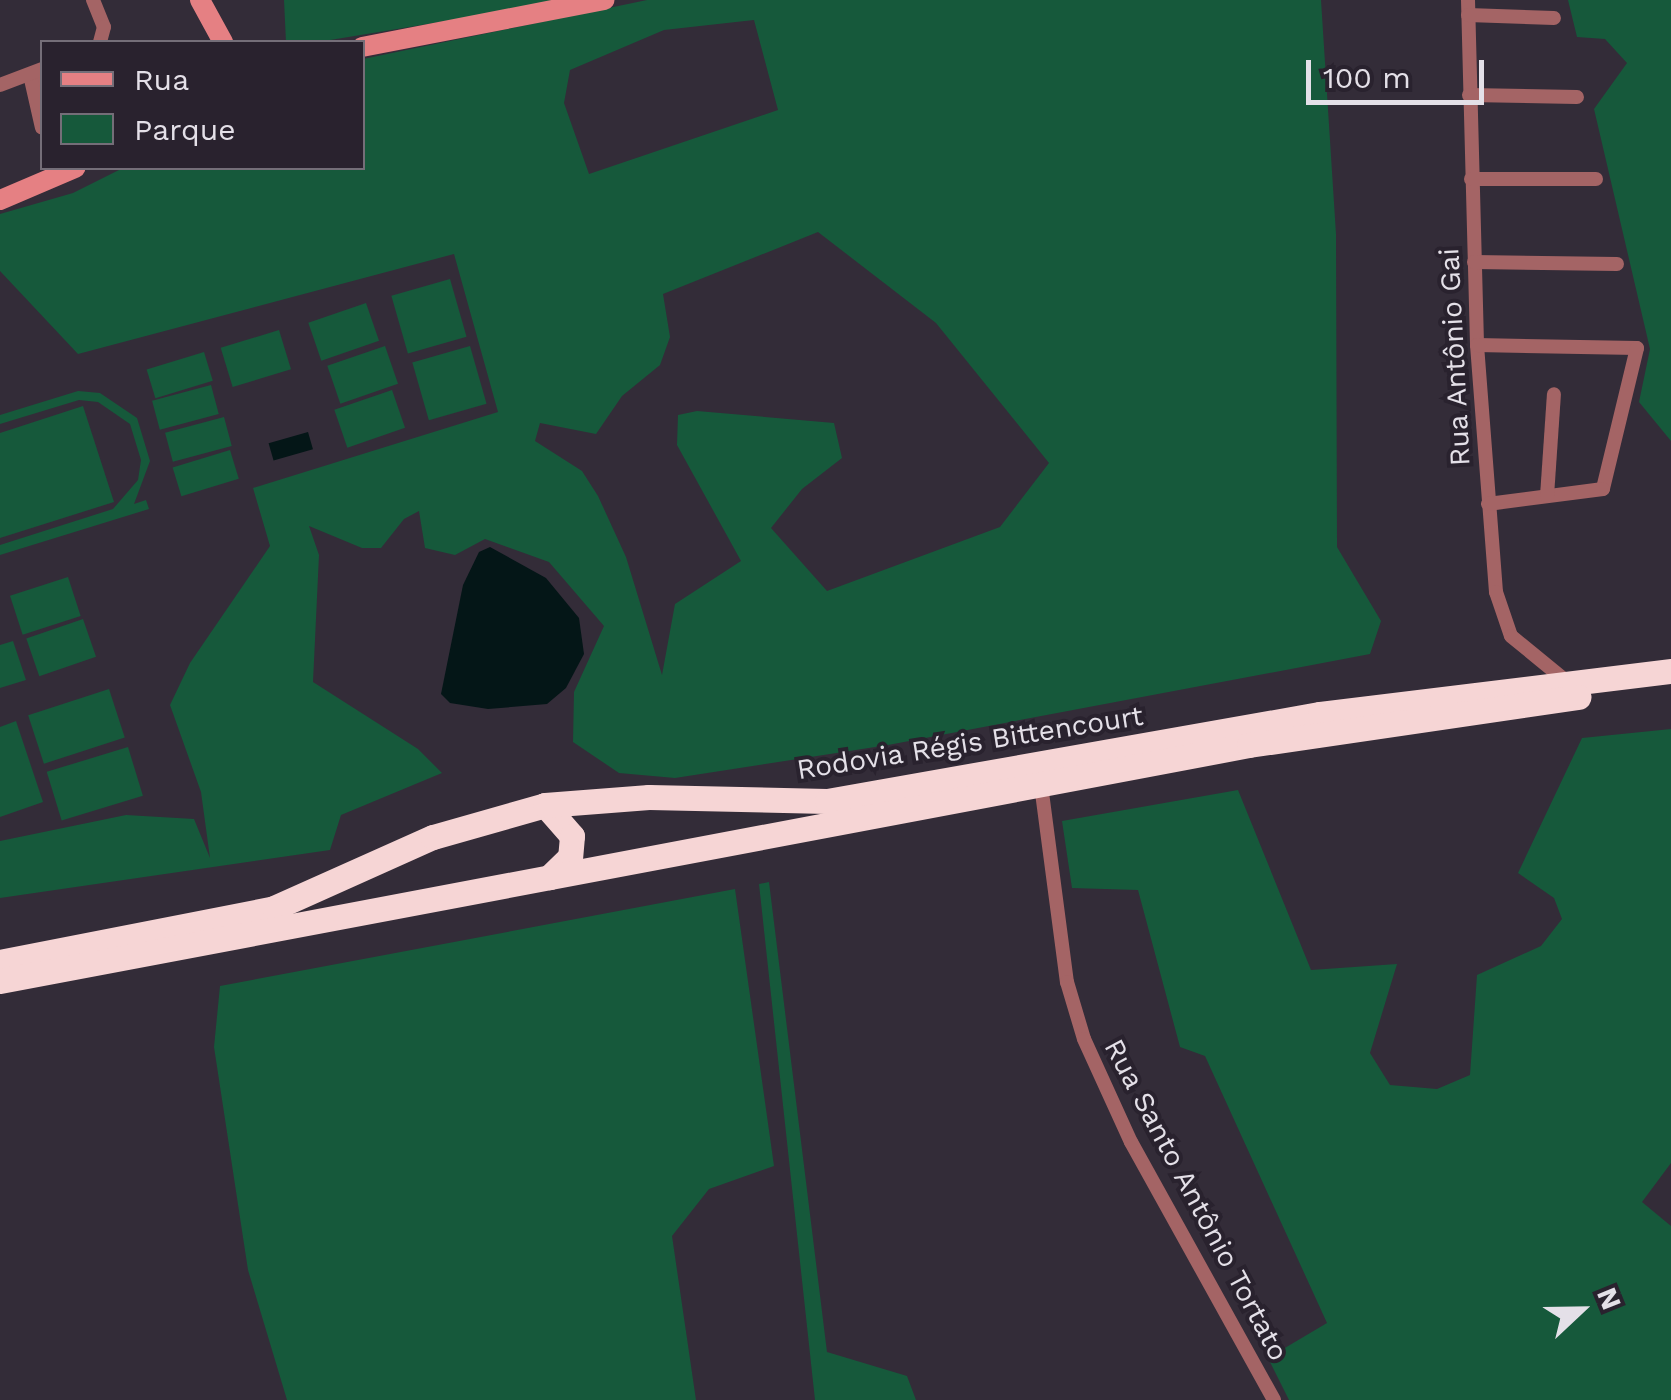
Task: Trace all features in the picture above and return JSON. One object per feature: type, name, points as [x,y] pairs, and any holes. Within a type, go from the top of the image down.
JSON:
[{"type":"highway","name":"Rodovia Régis Bittencourt","points":[[0,962],[274,908],[446,832],[544,806],[649,798],[827,800],[1284,720],[1566,681],[1671,671]]},
{"type":"highway","name":"Rodovia Régis Bittencourt","points":[[0,981],[1362,726],[1671,688]]},
{"type":"highway","points":[[544,806],[572,836],[570,857],[549,877]]},
{"type":"main road","points":[[200,0],[222,40]]},
{"type":"main road","points":[[365,47],[604,0]]},
{"type":"main road","points":[[0,200],[65,170]]},
{"type":"street","points":[[93,0],[104,27],[101,40]]},
{"type":"street","points":[[1468,7],[1554,18]]},
{"type":"street","name":"Rua Antônio Gai","points":[[1468,7],[1477,344],[1488,504],[1504,624],[1522,649],[1566,681]]},
{"type":"street","points":[[0,86],[38,76],[40,102]]},
{"type":"street","points":[[1469,95],[1577,97]]},
{"type":"street","points":[[1471,179],[1596,180]]},
{"type":"street","points":[[1474,262],[1617,264]]},
{"type":"street","points":[[1477,344],[1636,348],[1603,489],[1488,504]]},
{"type":"street","points":[[1547,496],[1554,394]]},
{"type":"street","name":"Rua Santo Antônio Tortato","points":[[1041,785],[1068,982],[1084,1039],[1124,1127],[1274,1400]]},
{"type":"green space","points":[[284,0],[575,0],[330,40],[286,40]]},
{"type":"green space","points":[[647,0],[1321,0],[1336,234],[1337,547],[1381,621],[1370,654],[888,745],[675,778],[619,773],[573,742],[574,692],[604,626],[549,562],[485,539],[455,555],[425,548],[419,511],[404,519],[381,548],[362,548],[309,526],[319,555],[313,682],[418,749],[442,773],[341,815],[330,850],[0,898],[0,841],[126,815],[194,819],[210,858],[201,792],[170,705],[190,663],[270,546],[253,488],[498,412],[454,254],[78,354],[0,271],[0,214],[73,193],[119,170],[365,170],[365,59]],"holes":[[[754,20],[778,110],[589,174],[564,103],[570,70],[664,30]],[[818,232],[936,323],[1049,463],[1000,527],[827,591],[771,528],[802,489],[842,458],[834,423],[697,411],[678,415],[677,445],[741,561],[675,604],[662,675],[626,557],[598,496],[582,471],[535,441],[540,423],[596,434],[622,396],[660,365],[670,337],[663,294]]]},
{"type":"green space","points":[[1568,0],[1671,0],[1671,441],[1639,402],[1650,349],[1594,109],[1627,63],[1605,39],[1577,37]]},
{"type":"green space","points":[[450,279],[467,337],[408,353],[391,296]]},
{"type":"green space","points":[[366,303],[379,341],[321,361],[308,323]]},
{"type":"green space","points":[[279,330],[291,369],[233,387],[221,348]]},
{"type":"green space","points":[[385,346],[398,384],[340,404],[327,366]]},
{"type":"green space","points":[[470,346],[487,404],[429,420],[412,363]]},
{"type":"green space","points":[[204,352],[213,381],[155,398],[147,370]]},
{"type":"green space","points":[[211,385],[219,414],[160,430],[152,401]]},
{"type":"green space","points":[[392,390],[405,428],[347,448],[334,410]]},
{"type":"green space","points":[[78,391],[100,393],[137,418],[150,461],[134,504],[146,500],[149,509],[0,555],[0,545],[113,509],[138,480],[141,460],[130,424],[98,402],[79,400],[0,424],[0,415]]},
{"type":"green space","points":[[83,406],[114,502],[0,538],[0,433]]},
{"type":"green space","points":[[224,417],[232,446],[173,462],[165,433]]},
{"type":"green space","points":[[230,450],[239,479],[181,496],[173,468]]},
{"type":"green space","points":[[68,577],[81,616],[23,635],[10,596]]},
{"type":"green space","points":[[83,619],[96,657],[39,676],[26,639]]},
{"type":"green space","points":[[13,641],[26,680],[0,688],[0,645]]},
{"type":"green space","points":[[109,689],[125,738],[44,764],[28,715]]},
{"type":"green space","points":[[16,721],[43,802],[0,817],[0,727]]},
{"type":"green space","points":[[1671,729],[1671,1163],[1642,1202],[1671,1226],[1671,1400],[1289,1400],[1268,1358],[1327,1323],[1205,1056],[1180,1047],[1138,890],[1072,888],[1062,821],[1238,790],[1311,970],[1397,964],[1370,1053],[1390,1085],[1437,1089],[1470,1075],[1477,975],[1541,946],[1562,919],[1554,898],[1518,873],[1582,738]]},
{"type":"green space","points":[[128,747],[143,796],[62,821],[47,772]]},
{"type":"green space","points":[[769,882],[827,1352],[907,1376],[916,1400],[815,1400],[759,884]]},
{"type":"green space","points":[[735,889],[774,1166],[709,1189],[672,1236],[696,1400],[287,1400],[248,1270],[214,1047],[220,986]]},
{"type":"shaded area","points":[[308,432],[313,449],[274,461],[269,443]]},
{"type":"shaded area","points":[[490,547],[546,578],[579,618],[584,654],[566,688],[547,704],[488,709],[450,703],[441,694],[463,585],[479,552]]}]
